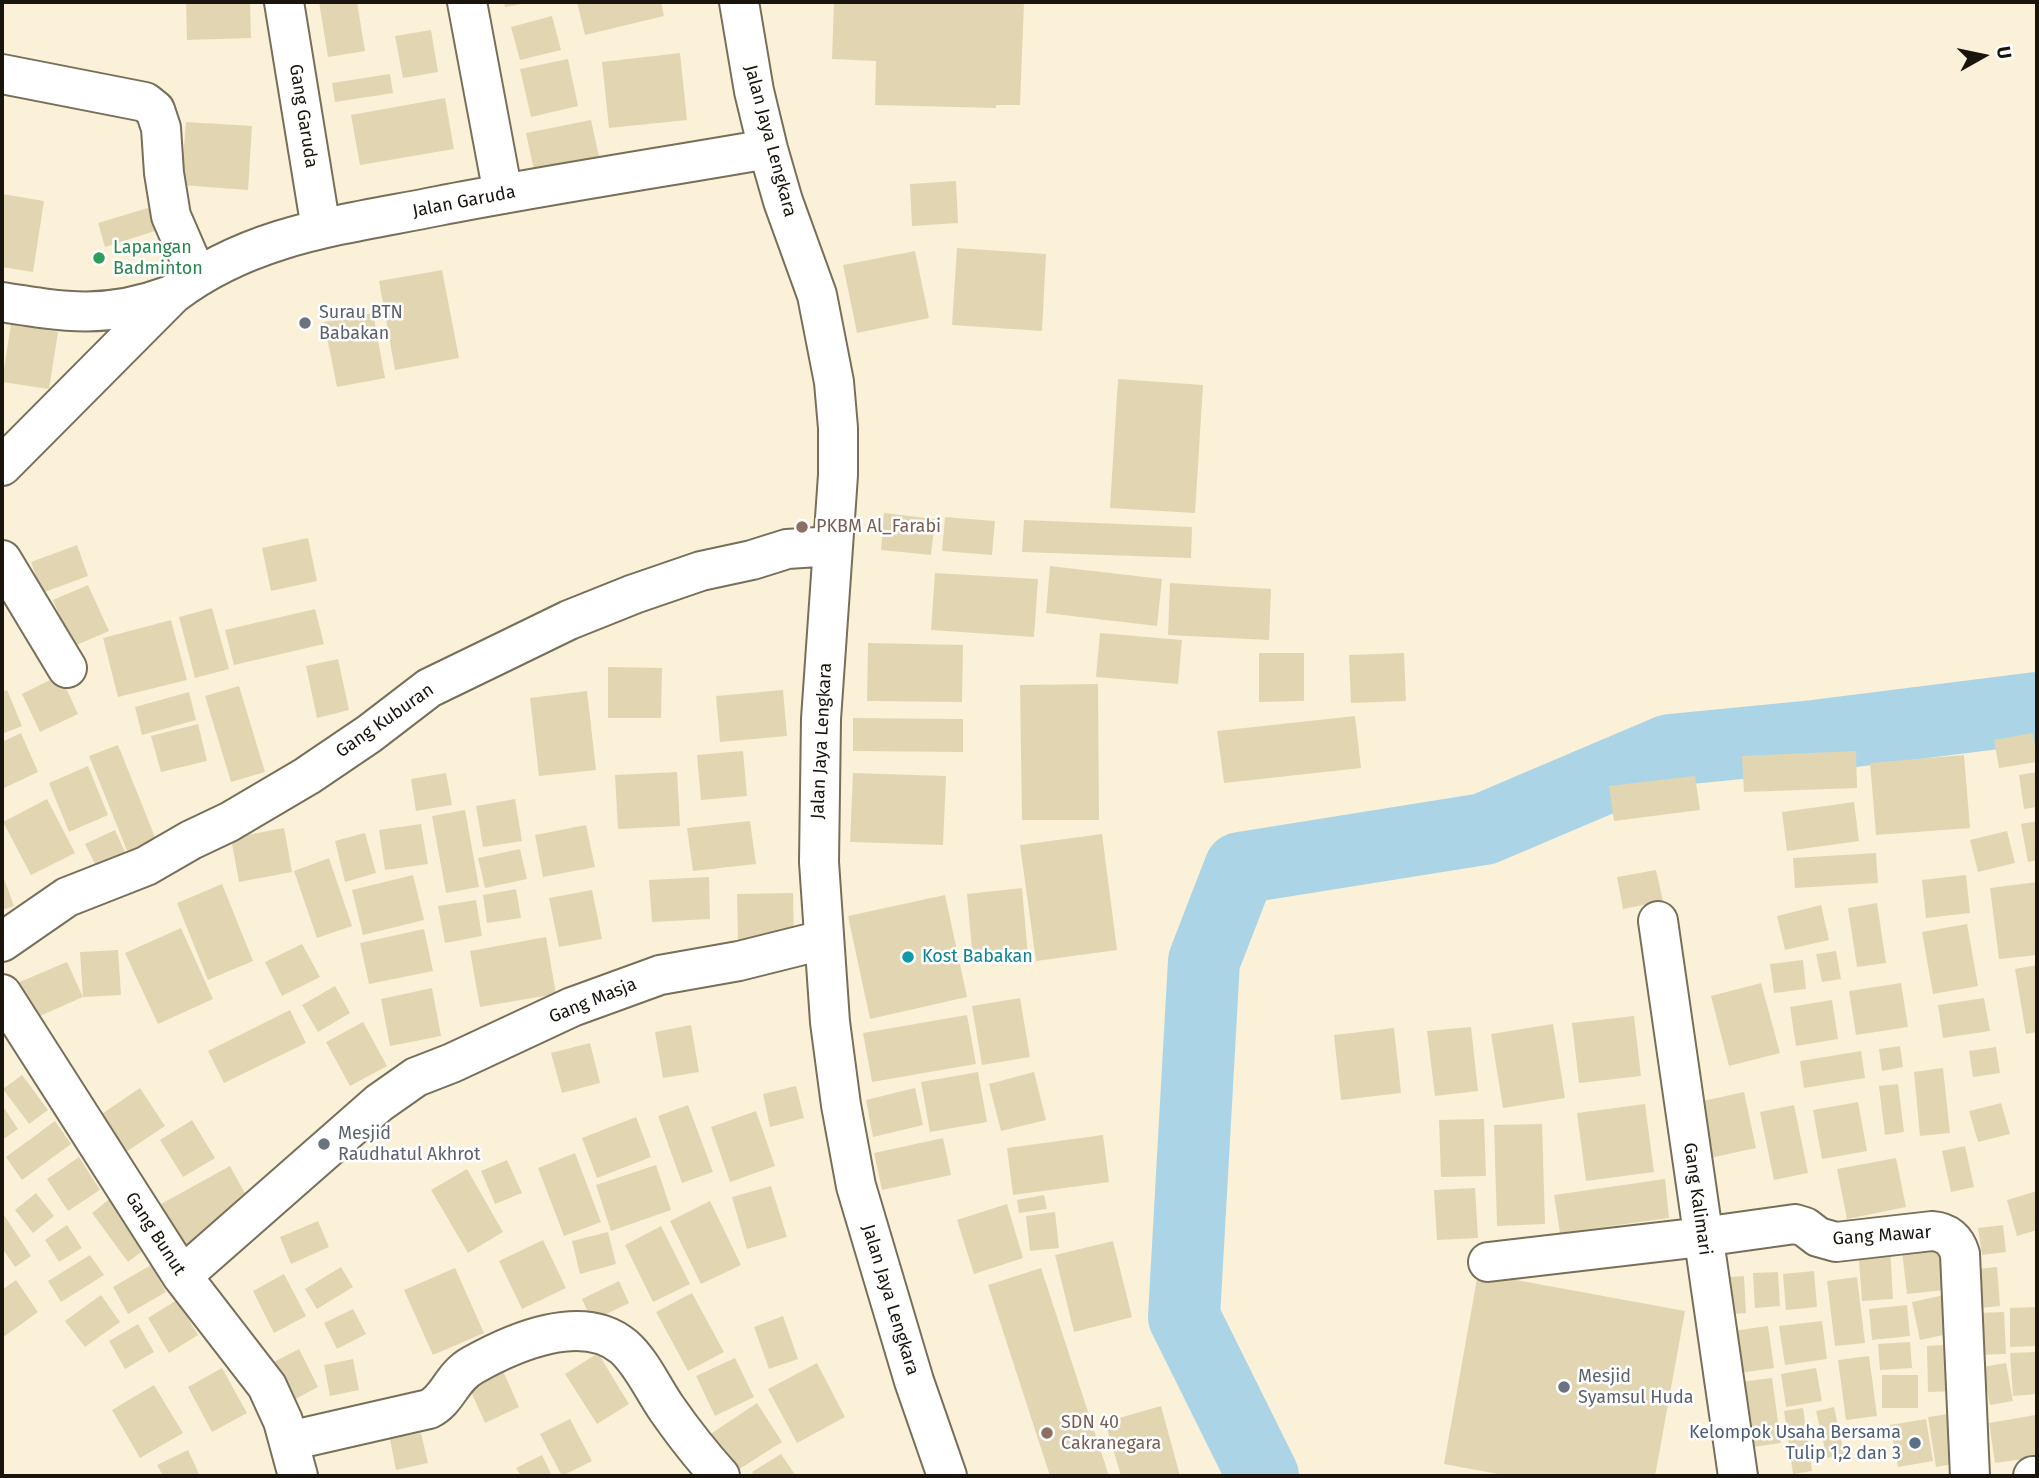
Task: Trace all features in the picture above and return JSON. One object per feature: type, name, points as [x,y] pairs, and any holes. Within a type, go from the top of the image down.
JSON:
[{"type":"street","name":"Gang Garuda","points":[[284,2],[321,229]]},
{"type":"street","points":[[467,2],[503,194]]},
{"type":"street","name":"Jalan Jaya Lengkara","points":[[739,2],[754,91],[768,149],[783,201],[817,295],[834,382],[838,475],[818,785],[818,862],[832,1036],[856,1186],[914,1381],[947,1476]]},
{"type":"street","points":[[2,74],[145,102],[155,110],[161,128],[164,173],[185,285]]},
{"type":"street","name":"Jalan Garuda","points":[[2,302],[85,313],[115,311],[145,305],[249,249],[321,229],[503,194],[768,149]]},
{"type":"street","name":"Jalan Garuda","points":[[2,466],[185,285]]},
{"type":"street","name":"Gang Kuburan","points":[[2,942],[67,897],[146,866],[229,822],[307,776],[369,734],[429,688],[507,650],[623,598],[701,571],[787,550],[833,545]]},
{"type":"street","points":[[2,560],[67,668]]},
{"type":"street","name":"Gang Kalimari","points":[[1658,921],[1738,1476]]},
{"type":"street","name":"Gang Masja","points":[[182,1276],[379,1102],[416,1077],[585,1003],[660,975],[739,961],[823,940]]},
{"type":"street","name":"Gang Bunut","points":[[2,994],[182,1276],[267,1386],[283,1422],[293,1459]]},
{"type":"street","name":"Gang Mawar","points":[[1488,1262],[1795,1224],[1805,1227],[1818,1237],[1836,1242],[1932,1231],[1949,1236],[1960,1254],[1970,1476]]},
{"type":"street","points":[[293,1459],[429,1409],[440,1402],[461,1373],[475,1363],[540,1336],[585,1331],[605,1335],[631,1354],[667,1409],[720,1476]]},
{"type":"building","points":[[186,2],[250,2],[251,38],[187,40]]},
{"type":"building","points":[[319,2],[357,2],[365,51],[328,57]]},
{"type":"building","points":[[504,2],[528,2],[528,3],[505,7]]},
{"type":"building","points":[[577,2],[661,2],[664,16],[585,35]]},
{"type":"building","points":[[834,2],[1024,2],[1020,105],[996,105],[996,108],[875,105],[876,61],[832,59]]},
{"type":"building","points":[[552,16],[561,50],[520,60],[511,27]]},
{"type":"building","points":[[431,30],[438,72],[403,78],[395,36]]},
{"type":"building","points":[[680,53],[687,120],[609,128],[602,62]]},
{"type":"building","points":[[568,59],[578,106],[531,117],[520,69]]},
{"type":"building","points":[[390,74],[393,93],[335,102],[332,83]]},
{"type":"building","points":[[445,98],[454,149],[360,165],[351,115]]},
{"type":"building","points":[[591,120],[602,170],[537,184],[526,133]]},
{"type":"building","points":[[186,122],[252,126],[248,190],[181,185]]},
{"type":"building","points":[[956,181],[958,223],[912,226],[910,184]]},
{"type":"building","points":[[2,194],[44,201],[33,272],[2,267]]},
{"type":"building","points":[[151,207],[158,230],[105,247],[98,223]]},
{"type":"building","points":[[957,248],[1046,254],[1042,331],[952,325]]},
{"type":"building","points":[[915,251],[929,318],[857,333],[843,265]]},
{"type":"building","points":[[442,270],[459,358],[395,370],[379,281]]},
{"type":"building","points":[[373,313],[385,378],[337,387],[324,322]]},
{"type":"building","points":[[11,324],[58,332],[49,389],[2,382]]},
{"type":"building","points":[[1118,379],[1203,385],[1195,513],[1110,508]]},
{"type":"building","points":[[884,513],[935,519],[931,555],[881,550]]},
{"type":"building","points":[[945,517],[995,521],[992,555],[942,551]]},
{"type":"building","points":[[1024,520],[1192,527],[1191,558],[1022,552]]},
{"type":"building","points":[[308,538],[317,581],[271,591],[262,548]]},
{"type":"building","points":[[77,545],[88,576],[42,593],[31,562]]},
{"type":"building","points":[[1050,566],[1162,579],[1157,626],[1046,613]]},
{"type":"building","points":[[935,573],[1038,579],[1034,637],[931,630]]},
{"type":"building","points":[[1170,583],[1271,589],[1269,640],[1168,635]]},
{"type":"building","points":[[88,585],[109,631],[72,647],[53,600]]},
{"type":"building","points":[[212,608],[229,669],[195,678],[179,617]]},
{"type":"building","points":[[315,609],[324,644],[234,665],[225,630]]},
{"type":"building","points":[[171,620],[187,680],[118,697],[103,638]]},
{"type":"building","points":[[1100,633],[1182,640],[1178,684],[1096,677]]},
{"type":"building","points":[[868,643],[963,645],[962,702],[867,701]]},
{"type":"building","points":[[1259,653],[1304,653],[1304,701],[1259,702]]},
{"type":"building","points":[[1404,653],[1406,701],[1351,703],[1349,655]]},
{"type":"building","points":[[338,659],[349,710],[317,718],[306,666]]},
{"type":"building","points":[[608,667],[662,668],[661,718],[608,718]]},
{"type":"building","points":[[60,675],[78,714],[40,732],[22,694]]},
{"type":"building","points":[[1098,684],[1099,820],[1022,820],[1020,685]]},
{"type":"building","points":[[239,686],[265,772],[231,782],[205,696]]},
{"type":"building","points":[[7,690],[22,726],[2,734],[2,692]]},
{"type":"building","points":[[783,690],[787,736],[720,742],[716,696]]},
{"type":"building","points":[[587,691],[596,770],[539,776],[530,698]]},
{"type":"building","points":[[189,692],[196,720],[142,735],[135,707]]},
{"type":"building","points":[[1355,716],[1361,768],[1224,783],[1217,731]]},
{"type":"building","points":[[853,718],[963,719],[963,752],[853,751]]},
{"type":"building","points":[[198,724],[207,761],[161,772],[151,736]]},
{"type":"building","points":[[21,733],[38,772],[2,789],[2,742]]},
{"type":"building","points":[[2033,733],[2037,762],[1999,768],[1994,740]]},
{"type":"building","points":[[118,745],[159,847],[130,858],[89,756]]},
{"type":"building","points":[[743,751],[747,796],[701,800],[697,755]]},
{"type":"building","points":[[1856,751],[1857,788],[1744,792],[1742,756]]},
{"type":"building","points":[[1964,755],[1970,828],[1876,835],[1870,763]]},
{"type":"building","points":[[88,766],[108,815],[69,832],[49,783]]},
{"type":"building","points":[[677,772],[680,826],[618,829],[615,775]]},
{"type":"building","points":[[2037,772],[2037,807],[2024,809],[2019,775]]},
{"type":"building","points":[[446,773],[452,805],[416,811],[411,779]]},
{"type":"building","points":[[853,773],[946,776],[943,845],[850,842]]},
{"type":"building","points":[[1695,776],[1700,810],[1614,821],[1609,786]]},
{"type":"building","points":[[47,799],[75,853],[31,875],[3,822]]},
{"type":"building","points":[[515,799],[522,841],[483,847],[476,806]]},
{"type":"building","points":[[1854,802],[1859,841],[1787,851],[1782,812]]},
{"type":"building","points":[[465,810],[479,887],[446,893],[432,816]]},
{"type":"building","points":[[750,821],[756,864],[693,871],[687,828]]},
{"type":"building","points":[[2037,821],[2037,860],[2028,862],[2021,824]]},
{"type":"building","points":[[421,824],[428,864],[385,870],[379,830]]},
{"type":"building","points":[[586,825],[595,867],[543,877],[535,835]]},
{"type":"building","points":[[284,828],[292,872],[239,882],[231,838]]},
{"type":"building","points":[[115,830],[129,861],[100,874],[85,844]]},
{"type":"building","points":[[2007,831],[2015,863],[1978,872],[1970,840]]},
{"type":"building","points":[[365,833],[376,873],[345,882],[335,841]]},
{"type":"building","points":[[1102,834],[1117,950],[1036,961],[1020,845]]},
{"type":"building","points":[[520,849],[527,879],[485,888],[478,858]]},
{"type":"building","points":[[1876,853],[1878,883],[1795,888],[1793,858]]},
{"type":"building","points":[[329,858],[352,926],[317,938],[294,871]]},
{"type":"building","points":[[1656,870],[1663,901],[1623,909],[1617,877]]},
{"type":"building","points":[[2,873],[14,906],[2,910]]},
{"type":"building","points":[[413,875],[424,920],[363,935],[352,890]]},
{"type":"building","points":[[1966,875],[1970,913],[1926,918],[1922,880]]},
{"type":"building","points":[[709,877],[710,919],[652,922],[649,880]]},
{"type":"building","points":[[2037,882],[2037,955],[1999,959],[1990,888]]},
{"type":"building","points":[[222,884],[253,961],[208,980],[177,903]]},
{"type":"building","points":[[1022,888],[1028,956],[973,961],[967,894]]},
{"type":"building","points":[[516,889],[521,918],[487,923],[483,895]]},
{"type":"building","points":[[592,890],[602,939],[559,947],[549,898]]},
{"type":"building","points":[[793,893],[794,944],[738,945],[737,894]]},
{"type":"building","name":"Kost Babakan","points":[[945,895],[967,997],[870,1019],[848,916]]},
{"type":"building","points":[[476,900],[482,936],[445,943],[438,906]]},
{"type":"building","points":[[1877,903],[1886,963],[1857,967],[1848,908]]},
{"type":"building","points":[[1821,905],[1829,940],[1785,950],[1777,916]]},
{"type":"building","points":[[1967,924],[1978,986],[1933,994],[1922,932]]},
{"type":"building","points":[[181,928],[213,999],[158,1024],[125,953]]},
{"type":"building","points":[[424,929],[433,971],[369,984],[360,943]]},
{"type":"building","points":[[546,937],[556,994],[480,1007],[470,951]]},
{"type":"building","points":[[302,944],[320,977],[282,996],[265,962]]},
{"type":"building","points":[[118,950],[121,995],[83,997],[80,952]]},
{"type":"building","points":[[1836,951],[1841,979],[1822,982],[1816,954]]},
{"type":"building","points":[[1803,960],[1806,989],[1774,993],[1770,964]]},
{"type":"building","points":[[67,962],[83,997],[26,1022],[10,986]]},
{"type":"building","points":[[2037,965],[2037,1032],[2026,1034],[2015,969]]},
{"type":"building","points":[[1761,983],[1780,1053],[1729,1066],[1711,996]]},
{"type":"building","points":[[1901,983],[1908,1027],[1856,1035],[1849,991]]},
{"type":"building","points":[[335,986],[350,1013],[318,1032],[302,1005]]},
{"type":"building","points":[[432,988],[441,1036],[390,1046],[381,999]]},
{"type":"building","points":[[1020,998],[1030,1057],[982,1065],[972,1006]]},
{"type":"building","points":[[1984,998],[1990,1031],[1943,1038],[1938,1005]]},
{"type":"building","points":[[1832,1000],[1838,1039],[1796,1046],[1790,1007]]},
{"type":"building","points":[[290,1010],[306,1043],[224,1083],[208,1051]]},
{"type":"building","points":[[967,1015],[976,1064],[872,1082],[863,1033]]},
{"type":"building","points":[[1634,1016],[1641,1076],[1579,1083],[1572,1023]]},
{"type":"building","points":[[363,1022],[387,1066],[350,1086],[326,1042]]},
{"type":"building","points":[[1553,1024],[1565,1098],[1503,1108],[1491,1034]]},
{"type":"building","points":[[691,1025],[699,1072],[663,1078],[655,1032]]},
{"type":"building","points":[[1471,1027],[1478,1091],[1435,1096],[1427,1031]]},
{"type":"building","points":[[1394,1028],[1401,1093],[1341,1100],[1334,1035]]},
{"type":"building","points":[[590,1043],[600,1083],[562,1093],[551,1053]]},
{"type":"building","points":[[1900,1046],[1903,1067],[1882,1071],[1879,1049]]},
{"type":"building","points":[[1996,1047],[2000,1073],[1973,1077],[1969,1051]]},
{"type":"building","points":[[1861,1051],[1865,1078],[1804,1088],[1800,1061]]},
{"type":"building","points":[[1943,1068],[1950,1133],[1920,1136],[1914,1072]]},
{"type":"building","points":[[978,1072],[987,1122],[930,1132],[921,1082]]},
{"type":"building","points":[[1034,1072],[1046,1120],[1001,1131],[989,1084]]},
{"type":"building","points":[[22,1075],[48,1110],[29,1124],[3,1089]]},
{"type":"building","points":[[1898,1084],[1904,1132],[1885,1135],[1879,1086]]},
{"type":"building","points":[[796,1086],[804,1118],[770,1127],[763,1094]]},
{"type":"building","points":[[140,1088],[165,1126],[120,1156],[96,1118]]},
{"type":"building","points":[[915,1088],[923,1125],[873,1137],[866,1100]]},
{"type":"building","points":[[1744,1092],[1756,1148],[1710,1158],[1698,1102]]},
{"type":"building","points":[[1858,1102],[1867,1151],[1822,1159],[1813,1110]]},
{"type":"building","points":[[2001,1103],[2010,1134],[1978,1142],[1969,1111]]},
{"type":"building","points":[[1645,1104],[1654,1172],[1586,1181],[1577,1113]]},
{"type":"building","points":[[2,1105],[18,1129],[2,1140]]},
{"type":"building","points":[[688,1105],[713,1172],[682,1183],[658,1116]]},
{"type":"building","points":[[1794,1105],[1808,1173],[1774,1180],[1760,1112]]},
{"type":"building","points":[[756,1111],[775,1166],[730,1182],[711,1127]]},
{"type":"building","points":[[636,1117],[651,1157],[597,1178],[582,1138]]},
{"type":"building","points":[[1484,1119],[1486,1176],[1441,1177],[1439,1120]]},
{"type":"building","points":[[192,1120],[215,1158],[183,1177],[160,1140]]},
{"type":"building","points":[[55,1121],[71,1144],[22,1180],[6,1157]]},
{"type":"building","points":[[1542,1124],[1545,1224],[1497,1226],[1494,1125]]},
{"type":"building","points":[[1103,1135],[1109,1182],[1013,1195],[1007,1148]]},
{"type":"building","points":[[943,1138],[951,1175],[882,1190],[874,1153]]},
{"type":"building","points":[[1965,1146],[1974,1187],[1951,1192],[1942,1151]]},
{"type":"building","points":[[575,1153],[601,1222],[564,1236],[538,1168]]},
{"type":"building","points":[[79,1157],[100,1190],[68,1211],[47,1179]]},
{"type":"building","points":[[1896,1158],[1906,1207],[1847,1219],[1837,1169]]},
{"type":"building","points":[[507,1160],[522,1193],[495,1204],[481,1171]]},
{"type":"building","points":[[656,1165],[671,1210],[611,1231],[596,1185]]},
{"type":"building","points":[[230,1166],[253,1208],[184,1246],[161,1204]]},
{"type":"building","points":[[467,1169],[503,1232],[468,1253],[431,1190]]},
{"type":"building","points":[[1665,1179],[1669,1218],[1560,1233],[1554,1195]]},
{"type":"building","points":[[771,1186],[787,1237],[747,1249],[732,1197]]},
{"type":"building","points":[[1475,1188],[1478,1238],[1437,1240],[1434,1190]]},
{"type":"building","points":[[2037,1191],[2037,1230],[2017,1236],[2007,1200]]},
{"type":"building","points":[[36,1193],[54,1216],[33,1233],[15,1210]]},
{"type":"building","points":[[1044,1195],[1047,1209],[1019,1213],[1017,1200]]},
{"type":"building","points":[[112,1197],[148,1247],[128,1262],[92,1213]]},
{"type":"building","points":[[710,1201],[741,1265],[701,1284],[670,1221]]},
{"type":"building","points":[[1007,1204],[1023,1258],[974,1274],[957,1220]]},
{"type":"building","points":[[2,1212],[31,1256],[15,1267],[2,1248]]},
{"type":"building","points":[[1055,1212],[1059,1248],[1030,1251],[1026,1216]]},
{"type":"building","points":[[318,1221],[329,1247],[291,1264],[280,1237]]},
{"type":"building","points":[[67,1225],[82,1248],[59,1262],[45,1240]]},
{"type":"building","points":[[2003,1225],[2006,1252],[1982,1255],[1978,1228]]},
{"type":"building","points":[[661,1226],[690,1284],[653,1302],[625,1245]]},
{"type":"building","points":[[608,1232],[616,1264],[580,1274],[572,1241]]},
{"type":"building","points":[[1939,1239],[1945,1290],[1907,1294],[1901,1243]]},
{"type":"building","points":[[543,1240],[566,1288],[522,1309],[499,1261]]},
{"type":"building","points":[[1113,1241],[1132,1317],[1074,1332],[1055,1255]]},
{"type":"building","points":[[1890,1246],[1893,1299],[1862,1301],[1858,1248]]},
{"type":"building","points":[[90,1255],[104,1275],[61,1302],[48,1281]]},
{"type":"building","points":[[151,1265],[166,1292],[128,1314],[113,1287]]},
{"type":"building","points":[[341,1267],[353,1287],[317,1309],[305,1289]]},
{"type":"building","points":[[1997,1267],[2000,1306],[1971,1309],[1967,1270]]},
{"type":"building","points":[[455,1268],[484,1333],[433,1355],[404,1290]]},
{"type":"building","points":[[1041,1268],[1109,1476],[1050,1476],[988,1285]]},
{"type":"building","points":[[1814,1271],[1817,1307],[1786,1310],[1783,1274]]},
{"type":"building","points":[[1778,1272],[1780,1306],[1755,1308],[1753,1273]]},
{"type":"building","name":"Mesjid Syamsul Huda","points":[[1478,1273],[1685,1311],[1655,1476],[1509,1476],[1444,1464]]},
{"type":"building","points":[[284,1274],[306,1316],[274,1333],[253,1291]]},
{"type":"building","points":[[1744,1276],[1746,1313],[1721,1315],[1718,1278]]},
{"type":"building","points":[[1857,1277],[1865,1343],[1835,1346],[1827,1281]]},
{"type":"building","points":[[16,1280],[38,1312],[2,1338],[2,1290]]},
{"type":"building","points":[[619,1281],[629,1303],[592,1321],[582,1299]]},
{"type":"building","points":[[692,1293],[724,1352],[688,1371],[656,1312]]},
{"type":"building","points":[[1949,1294],[1957,1332],[1920,1340],[1912,1302]]},
{"type":"building","points":[[101,1295],[120,1322],[85,1347],[65,1321]]},
{"type":"building","points":[[177,1300],[198,1335],[169,1353],[148,1318]]},
{"type":"building","points":[[1907,1305],[1910,1336],[1872,1340],[1869,1309]]},
{"type":"building","points":[[2037,1307],[2037,1346],[2010,1347],[2010,1308]]},
{"type":"building","points":[[353,1309],[366,1334],[337,1349],[324,1323]]},
{"type":"building","points":[[2004,1312],[2006,1354],[1980,1355],[1979,1313]]},
{"type":"building","points":[[783,1316],[798,1359],[769,1369],[754,1327]]},
{"type":"building","points":[[1822,1321],[1827,1359],[1785,1365],[1779,1326]]},
{"type":"building","points":[[138,1324],[154,1352],[125,1369],[109,1341]]},
{"type":"building","points":[[1768,1326],[1774,1368],[1733,1374],[1727,1332]]},
{"type":"building","points":[[1910,1342],[1912,1368],[1880,1370],[1878,1344]]},
{"type":"building","points":[[1958,1344],[1960,1391],[1928,1392],[1927,1346]]},
{"type":"building","points":[[299,1349],[318,1387],[288,1403],[268,1365]]},
{"type":"building","points":[[2037,1352],[2037,1394],[2013,1396],[2010,1353]]},
{"type":"building","points":[[598,1353],[629,1404],[597,1424],[565,1374]]},
{"type":"building","points":[[1869,1356],[1877,1416],[1846,1420],[1838,1360]]},
{"type":"building","points":[[735,1358],[754,1397],[715,1416],[696,1376]]},
{"type":"building","points":[[353,1359],[359,1390],[330,1396],[324,1365]]},
{"type":"building","points":[[817,1363],[845,1417],[797,1443],[768,1389]]},
{"type":"building","points":[[2006,1363],[2013,1401],[1990,1405],[1983,1367]]},
{"type":"building","points":[[222,1368],[247,1413],[212,1432],[188,1387]]},
{"type":"building","points":[[1816,1368],[1822,1401],[1786,1407],[1781,1374]]},
{"type":"building","points":[[503,1371],[519,1407],[485,1423],[469,1387]]},
{"type":"building","points":[[1882,1375],[1918,1375],[1918,1408],[1882,1408]]},
{"type":"building","points":[[1772,1378],[1781,1443],[1740,1449],[1731,1383]]},
{"type":"building","points":[[154,1385],[183,1433],[140,1458],[112,1410]]},
{"type":"building","points":[[757,1403],[782,1442],[733,1473],[709,1435]]},
{"type":"building","points":[[1161,1406],[1180,1476],[1121,1476],[1105,1422]]},
{"type":"building","points":[[1834,1407],[1844,1454],[1827,1458],[1816,1411]]},
{"type":"building","points":[[1803,1408],[1812,1471],[1793,1474],[1784,1411]]},
{"type":"building","points":[[1955,1413],[1963,1462],[1936,1467],[1928,1417]]},
{"type":"building","points":[[2035,1415],[2037,1457],[1995,1463],[1989,1423]]},
{"type":"building","points":[[570,1419],[592,1461],[562,1476],[540,1434]]},
{"type":"building","points":[[1926,1419],[1933,1461],[1898,1467],[1890,1425]]},
{"type":"building","points":[[421,1433],[428,1463],[396,1470],[390,1439]]},
{"type":"building","points":[[188,1450],[200,1476],[163,1476],[157,1465]]},
{"type":"building","points":[[781,1454],[796,1476],[754,1476],[752,1472]]},
{"type":"building","points":[[542,1455],[552,1476],[521,1476],[516,1468]]},
{"type":"waterway","points":[[1263,1476],[1184,1317],[1204,961],[1240,868],[1484,829],[1670,750],[1814,736],[2037,708]]},
{"type":"place","name":"Lapangan Badminton","points":[[99,258]]},
{"type":"place","name":"Surau BTN Babakan","points":[[305,323]]},
{"type":"place","name":"PKBM Al_Farabi","points":[[802,527]]},
{"type":"place","name":"Kost Babakan","points":[[908,957]]},
{"type":"place","name":"Mesjid Raudhatul Akhrot","points":[[324,1144]]},
{"type":"place","name":"Mesjid Syamsul Huda","points":[[1564,1387]]},
{"type":"place","name":"SDN 40 Cakranegara","points":[[1047,1433]]},
{"type":"place","name":"Kelompok Usaha Bersama Tulip 1,2 dan 3","points":[[1915,1443]]}]
